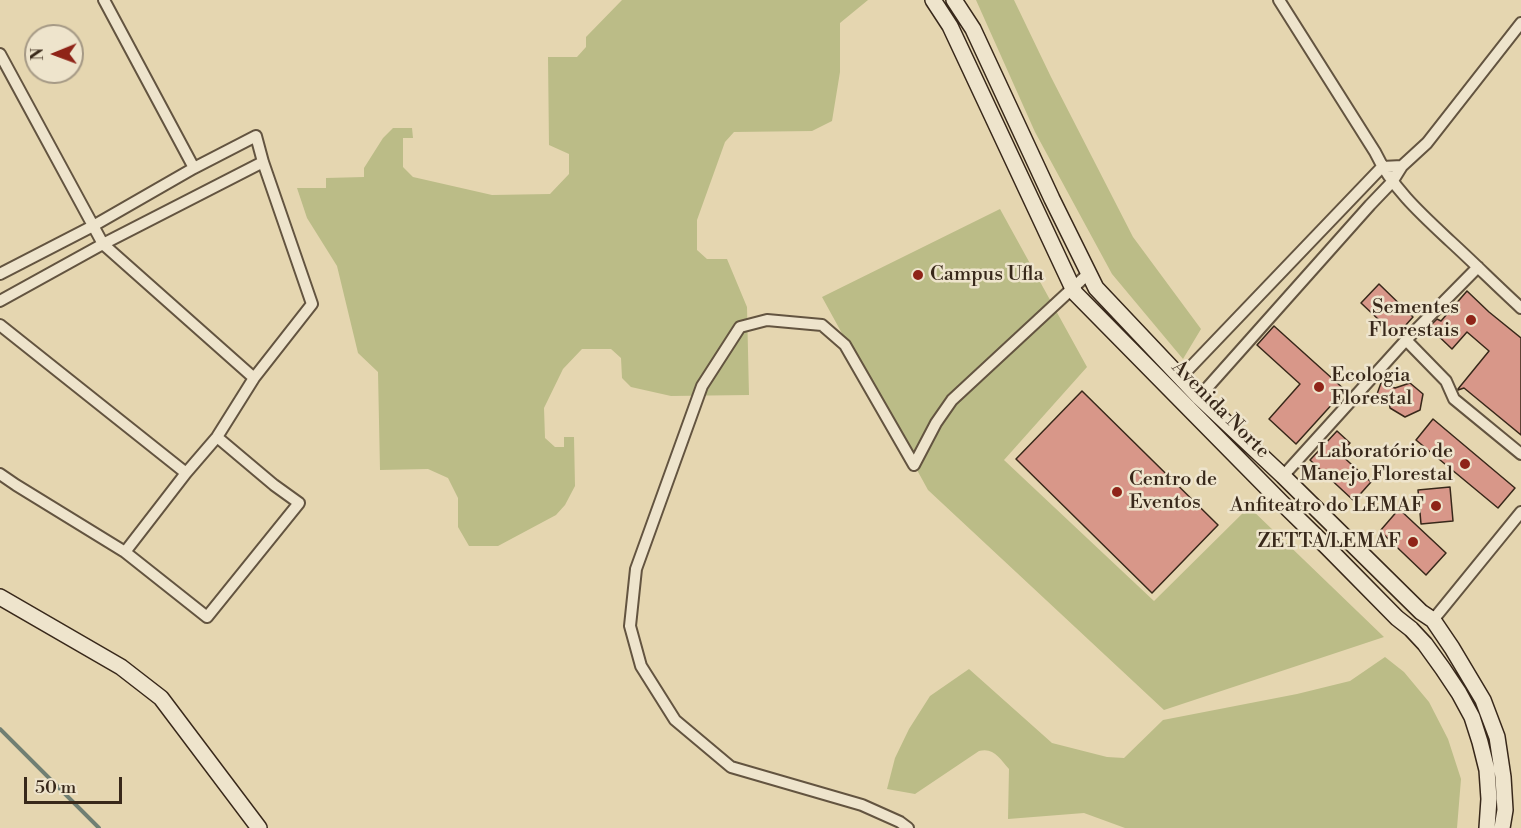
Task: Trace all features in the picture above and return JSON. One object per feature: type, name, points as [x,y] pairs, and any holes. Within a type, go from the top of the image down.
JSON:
[{"type":"street","points":[[104,0],[194,168]]},
{"type":"street","name":"Avenida Norte","points":[[933,0],[950,26],[1076,293],[1281,502],[1397,618],[1411,629],[1425,644],[1454,685],[1472,717],[1487,770],[1489,799],[1487,828]]},
{"type":"street","name":"Avenida Norte","points":[[954,0],[973,29],[1096,288],[1199,397],[1431,621],[1452,648],[1483,700],[1497,738],[1505,810],[1502,828]]},
{"type":"street","points":[[1279,0],[1392,182],[1412,205],[1521,308]]},
{"type":"street","points":[[1199,397],[1392,182],[1402,166],[1427,143],[1521,23]]},
{"type":"street","points":[[0,54],[103,244],[254,378]]},
{"type":"street","points":[[0,274],[93,226],[256,135],[263,162],[312,304],[254,378],[217,437],[125,552]]},
{"type":"street","points":[[0,301],[103,244],[263,162]]},
{"type":"street","points":[[1180,378],[1382,167],[1402,166]]},
{"type":"street","points":[[1283,476],[1406,340],[1478,267]]},
{"type":"street","points":[[908,828],[900,822],[862,806],[731,767],[675,720],[641,666],[635,646],[630,626],[636,569],[702,386],[741,327],[767,320],[822,325],[846,345],[914,465],[936,423],[952,400],[1089,273]]},
{"type":"street","points":[[1274,281],[1290,295]]},
{"type":"street","points":[[0,325],[186,473]]},
{"type":"street","points":[[1406,340],[1446,381],[1454,399],[1521,454]]},
{"type":"street","points":[[0,474],[125,552],[207,617],[299,503],[217,437]]},
{"type":"street","points":[[1431,621],[1519,519]]},
{"type":"street","points":[[0,597],[121,667],[162,698],[259,828]]},
{"type":"street","points":[[1411,629],[1413,618],[1431,621]]},
{"type":"street","points":[[1425,644],[1435,641],[1431,621]]},
{"type":"green space","points":[[622,0],[868,0],[840,23],[840,72],[832,121],[812,131],[734,132],[725,142],[697,220],[697,250],[707,259],[727,259],[747,307],[749,395],[671,396],[631,387],[622,378],[621,358],[611,349],[582,349],[563,369],[544,408],[545,438],[555,447],[564,447],[564,437],[574,437],[575,486],[565,505],[556,515],[498,546],[469,546],[458,527],[458,498],[448,478],[428,469],[380,470],[378,372],[358,353],[337,266],[307,218],[297,188],[326,188],[326,178],[364,177],[364,168],[383,138],[393,128],[412,128],[413,138],[403,138],[403,167],[413,177],[492,195],[550,194],[569,174],[569,154],[549,145],[548,57],[577,57],[586,47],[586,37]]},
{"type":"green space","points":[[976,0],[1014,0],[1133,237],[1201,329],[1183,359],[1112,274],[1035,132]]},
{"type":"green space","points":[[1000,209],[1087,367],[1004,460],[1154,601],[1249,507],[1384,637],[1164,710],[928,490],[822,297]]},
{"type":"green space","points":[[1385,657],[1404,672],[1429,702],[1448,739],[1461,779],[1457,828],[1125,828],[1084,813],[1008,819],[1009,769],[993,752],[984,750],[979,751],[915,794],[887,789],[895,758],[909,729],[930,696],[969,669],[1052,743],[1107,757],[1124,758],[1163,720],[1297,694],[1350,681]]},
{"type":"building","points":[[1379,284],[1413,317],[1396,336],[1361,303]]},
{"type":"building","points":[[1467,291],[1521,338],[1521,435],[1464,388],[1458,390],[1489,351],[1467,332],[1452,349],[1429,327],[1437,319],[1441,321]]},
{"type":"building","name":"Ecologia Florestal","points":[[1274,326],[1345,390],[1296,444],[1269,419],[1300,384],[1257,345]]},
{"type":"building","points":[[1381,383],[1395,388],[1410,383],[1423,394],[1420,410],[1405,417],[1390,408],[1389,402],[1376,397]]},
{"type":"building","name":"Centro de Eventos","points":[[1082,391],[1218,525],[1152,593],[1016,459]]},
{"type":"building","name":"Laboratório de Manejo Florestal","points":[[1433,419],[1515,488],[1498,508],[1416,440]]},
{"type":"building","points":[[1337,431],[1350,443],[1340,454],[1371,482],[1354,501],[1310,460]]},
{"type":"building","name":"Anfiteatro do LEMAF","points":[[1450,487],[1453,521],[1421,524],[1418,490]]},
{"type":"building","name":"ZETTA/LEMAF","points":[[1399,509],[1446,553],[1426,575],[1380,531]]},
{"type":"waterway","points":[[0,729],[99,828]]},
{"type":"place","name":"Campus Ufla","points":[[918,275]]},
{"type":"place","name":"Sementes Florestais","points":[[1471,320]]},
{"type":"place","name":"Ecologia Florestal","points":[[1319,387]]},
{"type":"place","name":"Laboratório de Manejo Florestal","points":[[1465,464]]},
{"type":"place","name":"Centro de Eventos","points":[[1117,492]]},
{"type":"place","name":"Anfiteatro do LEMAF","points":[[1436,506]]},
{"type":"place","name":"ZETTA/LEMAF","points":[[1413,542]]}]
